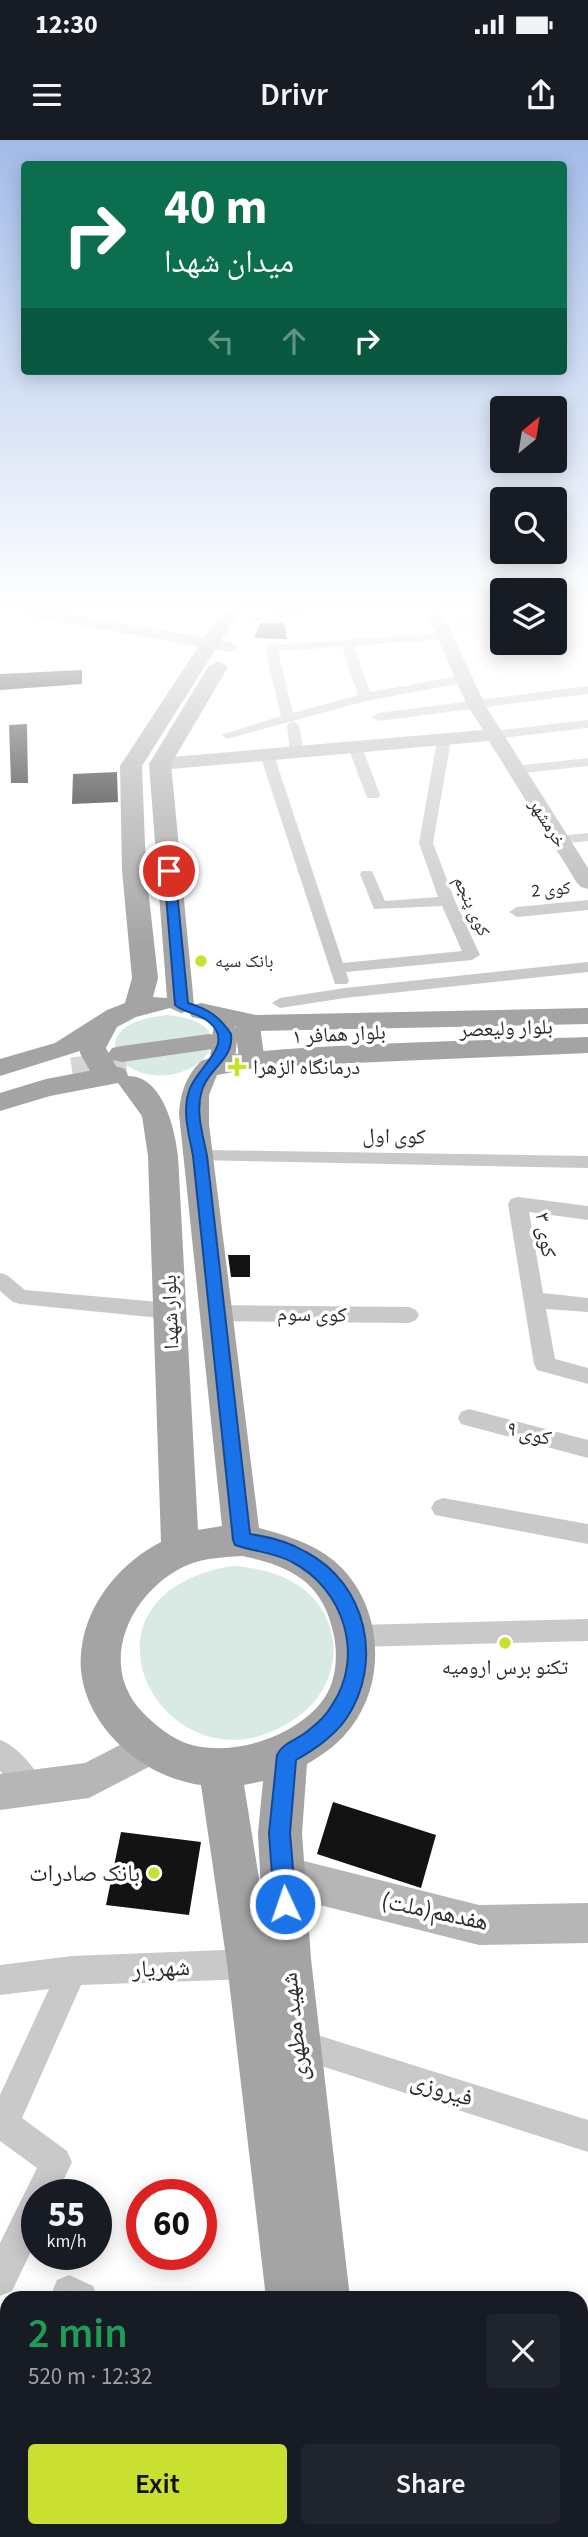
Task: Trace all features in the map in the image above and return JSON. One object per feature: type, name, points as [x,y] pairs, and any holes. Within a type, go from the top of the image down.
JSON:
[{"type":"main road","points":[[137,1007],[145,978],[134,870],[131,766],[157,724]]},
{"type":"main road","points":[[184,724],[160,764],[191,1008]]},
{"type":"main road","name":"خرمشهر","points":[[487,724],[559,841],[585,875]]},
{"type":"main road","points":[[160,764],[494,735]]},
{"type":"main road","points":[[0,1102],[95,1062],[118,1014],[137,1007],[160,1004],[191,1008],[233,1048],[588,1045]]},
{"type":"main road","points":[[0,1068],[95,1062],[157,1087],[172,1085],[233,1048],[588,1016]]},
{"type":"main road","name":"بلوار ولیعصر","points":[[425,1036],[588,1025]]},
{"type":"main road","name":"بلوار همافر ۱","points":[[0,1080],[95,1062],[233,1048],[425,1036]]},
{"type":"main road","name":"بلوار ولیعصر","points":[[425,1036],[588,1036]]},
{"type":"main road","name":"بلوار شهدا","points":[[233,1048],[195,1089],[192,1111],[200,1156],[242,1540]]},
{"type":"main road","name":"بلوار همافر ۱","points":[[0,1088],[95,1062]]},
{"type":"main road","name":"بلوار شهدا","points":[[95,1062],[149,1100],[160,1122],[180,1550]]},
{"type":"main road","points":[[242,1540],[272,1545],[301,1557],[325,1575],[344,1598],[357,1636],[359,1655],[353,1685],[339,1713],[316,1737],[287,1755],[243,1768],[220,1769],[184,1762],[151,1747],[127,1725],[110,1699],[102,1669],[102,1639],[112,1611],[129,1585],[152,1565],[180,1550],[210,1542],[242,1540]]},
{"type":"main road","points":[[16,1791],[89,1780],[151,1747]]},
{"type":"main road","name":"شهید مطهری","points":[[287,1755],[280,1833],[295,2043],[322,2291]]},
{"type":"main road","name":"شهید مطهری","points":[[220,1769],[250,1964],[292,2291]]},
{"type":"main road","name":"هفدهم(ملت)","points":[[284,1876],[480,1925],[588,1923]]},
{"type":"street","points":[[228,735],[278,724]]},
{"type":"street","points":[[292,724],[298,752]]},
{"type":"street","points":[[377,724],[384,745]]},
{"type":"street","points":[[494,735],[588,724]]},
{"type":"street","name":"کوی پنجم","points":[[337,968],[472,955],[447,901],[426,843],[443,740]]},
{"type":"street","points":[[355,747],[373,795]]},
{"type":"street","points":[[267,755],[345,993]]},
{"type":"street","points":[[515,770],[588,762]]},
{"type":"street","points":[[559,841],[588,837]]},
{"type":"street","points":[[367,874],[379,906],[447,901]]},
{"type":"street","name":"کوی 2","points":[[517,912],[588,905]]},
{"type":"street","points":[[280,1003],[345,993],[588,967]]},
{"type":"street","name":"کوی اول","points":[[200,1156],[588,1162]]},
{"type":"street","name":"کوی ۳","points":[[533,1300],[518,1205],[588,1213]]},
{"type":"street","points":[[0,1280],[20,1297],[170,1311]]},
{"type":"street","points":[[588,1305],[533,1300],[545,1364],[588,1376]]},
{"type":"street","name":"کوی سوم","points":[[216,1313],[409,1315]]},
{"type":"street","name":"کوی ۹","points":[[469,1418],[588,1449]]},
{"type":"street","points":[[443,1508],[588,1534]]},
{"type":"street","points":[[357,1636],[588,1630]]},
{"type":"street","points":[[0,1752],[16,1791]]},
{"type":"street","name":"شهریار","points":[[0,1980],[72,1971],[250,1964]]},
{"type":"street","points":[[48,2179],[56,2162],[2,2124],[72,1971]]},
{"type":"street","name":"فیروزی","points":[[295,2043],[588,2136]]},
{"type":"street","points":[[0,2279],[21,2236]]},
{"type":"shaded area","points":[[167,1015],[195,1021],[209,1032],[212,1044],[205,1057],[191,1068],[172,1074],[151,1075],[129,1067],[116,1052],[115,1045],[121,1031],[135,1022]]},
{"type":"shaded area","points":[[232,1566],[265,1571],[295,1583],[318,1604],[327,1618],[332,1635],[332,1667],[324,1687],[312,1705],[304,1712],[256,1737],[212,1737],[176,1720],[151,1690],[140,1653],[147,1617],[177,1585]]},
{"type":"building","points":[[27,724],[28,783],[11,783],[9,725]]},
{"type":"building","points":[[117,772],[118,802],[72,804],[73,774]]},
{"type":"building","points":[[228,1255],[250,1255],[250,1277],[231,1277]]},
{"type":"building","points":[[333,1802],[436,1835],[421,1888],[317,1854]]},
{"type":"building","name":"بانک صادرات","points":[[121,1832],[201,1842],[189,1915],[106,1905]]},
{"type":"tunnel","points":[[72,1070],[126,1063]]},
{"type":"place","name":"بانک سپه","points":[[201,961]]},
{"type":"place","name":"درمانگاه الزهرا","points":[[237,1067]]},
{"type":"place","name":"تکنو برس ارومیه","points":[[505,1643]]},
{"type":"place","name":"بانک صادرات","points":[[154,1873]]},
{"type":"route","points":[[169,871],[181,1005],[201,1011],[215,1020],[225,1034],[226,1043],[223,1054],[203,1074],[195,1089],[192,1111],[200,1156],[242,1540],[272,1545],[301,1557],[325,1575],[344,1598],[357,1636],[359,1655],[353,1685],[339,1713],[316,1737],[287,1755],[280,1833],[285,1904]]}]
